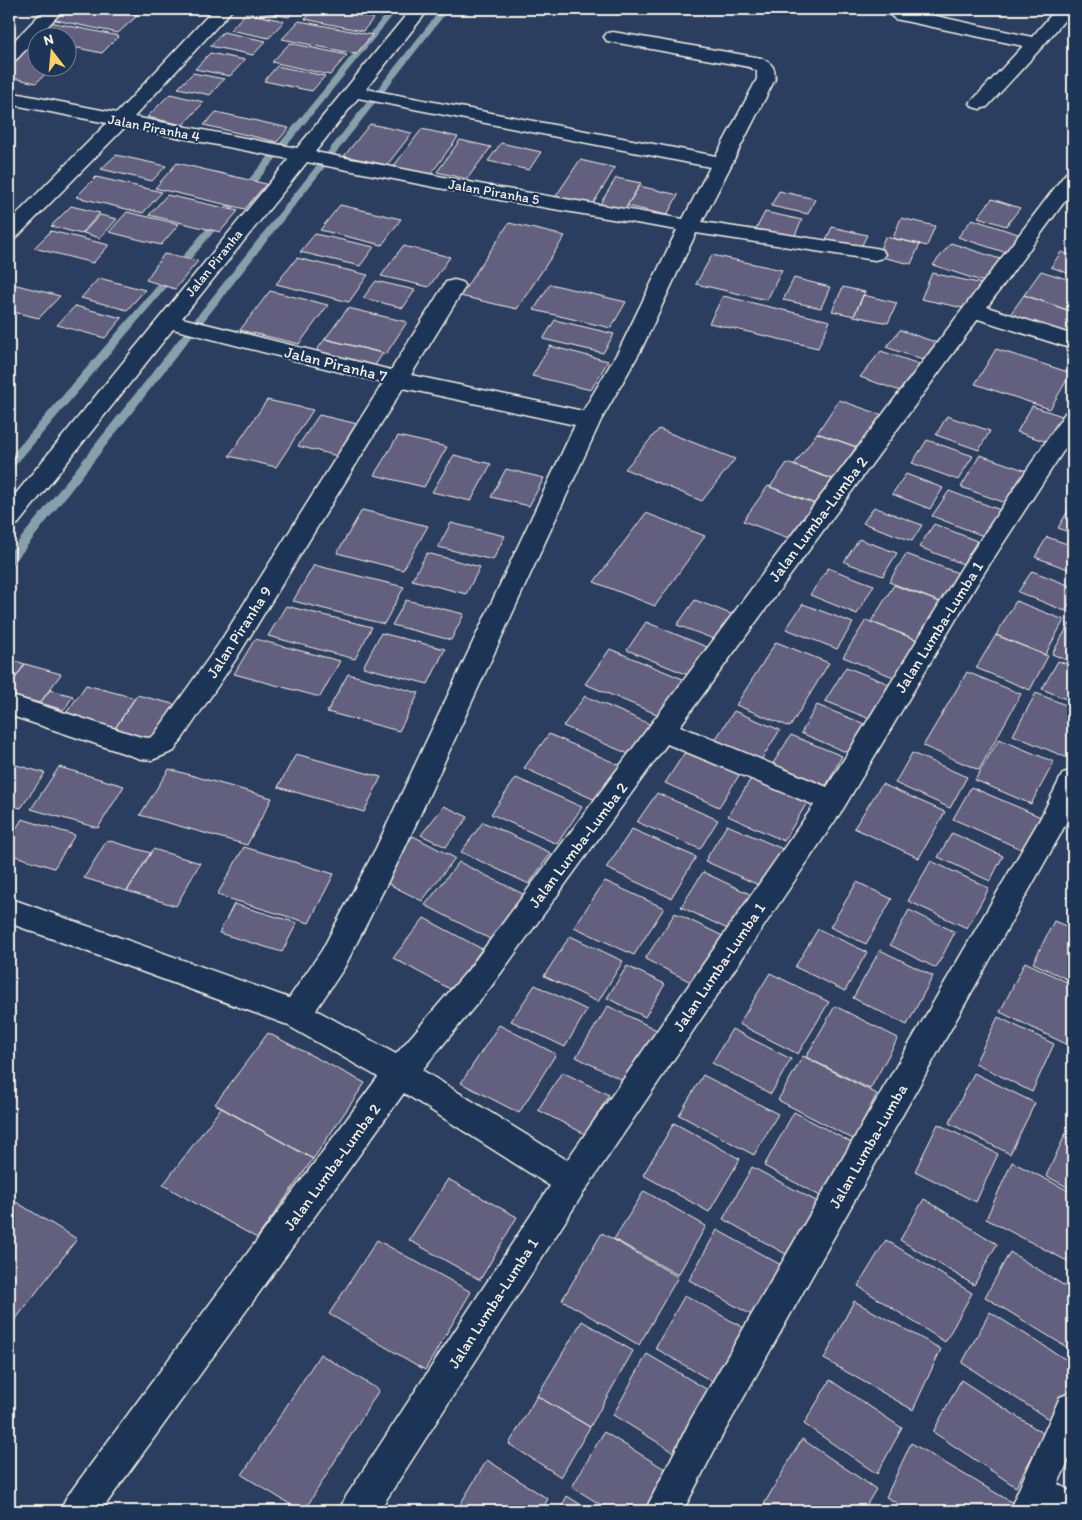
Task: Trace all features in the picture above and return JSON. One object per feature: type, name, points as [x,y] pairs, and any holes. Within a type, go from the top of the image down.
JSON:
[{"type":"street","points":[[9,56],[55,9]]},
{"type":"street","points":[[9,234],[120,121],[224,9]]},
{"type":"street","name":"Jalan Piranha","points":[[12,509],[420,9]]},
{"type":"street","points":[[892,9],[901,15],[1036,43]]},
{"type":"street","points":[[980,103],[1065,9]]},
{"type":"street","points":[[296,1014],[333,958],[389,852],[589,420],[630,350],[689,226],[766,79],[766,68],[754,62],[613,36]]},
{"type":"street","points":[[354,92],[722,163]]},
{"type":"street","name":"Jalan Piranha 4","points":[[9,98],[300,156]]},
{"type":"street","name":"Jalan Piranha 5","points":[[300,156],[500,194],[689,226],[875,254]]},
{"type":"street","name":"Jalan Lumba-Lumba 2","points":[[80,1511],[400,1073],[479,978],[663,731],[811,527],[1073,177]]},
{"type":"street","name":"Jalan Piranha 9","points":[[9,705],[141,748],[152,749],[164,743],[227,652],[454,287]]},
{"type":"street","points":[[974,310],[1073,342]]},
{"type":"street","name":"Jalan Piranha 7","points":[[167,321],[397,379],[505,404],[589,420]]},
{"type":"street","name":"Jalan Lumba-Lumba 1","points":[[358,1511],[572,1181],[832,801],[971,573],[1073,418]]},
{"type":"street","points":[[663,731],[832,801]]},
{"type":"street","name":"Jalan Lumba-Lumba","points":[[663,1511],[704,1432],[1025,870],[1073,781]]},
{"type":"street","points":[[9,910],[296,1014],[400,1073],[572,1181]]},
{"type":"street","points":[[1069,1511],[1031,1502],[1073,1410]]},
{"type":"building","points":[[63,9],[109,9],[138,15],[118,33],[51,19]]},
{"type":"building","points":[[245,9],[297,9],[289,17]]},
{"type":"building","points":[[315,9],[329,9],[374,18],[363,31],[305,19]]},
{"type":"building","points":[[345,9],[374,9],[370,14]]},
{"type":"building","points":[[246,13],[284,21],[269,38],[230,30]]},
{"type":"building","points":[[299,21],[372,35],[356,54],[282,39]]},
{"type":"building","points":[[50,22],[119,36],[102,53],[78,48],[78,28],[43,28]]},
{"type":"building","points":[[223,32],[266,41],[253,55],[210,46]]},
{"type":"building","points":[[290,43],[347,55],[330,75],[272,62]]},
{"type":"building","points":[[28,49],[28,78],[41,78],[36,83],[9,77],[9,66]]},
{"type":"building","points":[[210,53],[245,60],[230,76],[195,69]]},
{"type":"building","points":[[277,66],[325,76],[312,91],[264,81]]},
{"type":"building","points":[[193,73],[224,79],[210,95],[178,88]]},
{"type":"building","points":[[170,94],[204,102],[183,125],[147,117]]},
{"type":"building","points":[[216,112],[289,128],[277,142],[204,125]]},
{"type":"building","points":[[370,124],[412,133],[387,165],[344,156]]},
{"type":"building","points":[[422,129],[458,137],[430,175],[393,167]]},
{"type":"building","points":[[460,140],[491,147],[467,179],[437,172]]},
{"type":"building","points":[[501,143],[541,152],[529,170],[488,161]]},
{"type":"building","points":[[116,155],[166,166],[152,181],[101,169]]},
{"type":"building","points":[[580,160],[615,168],[591,207],[554,199]]},
{"type":"building","points":[[177,163],[266,184],[245,209],[155,188]]},
{"type":"building","points":[[96,177],[162,192],[143,213],[76,197]]},
{"type":"building","points":[[616,178],[641,183],[624,211],[599,206]]},
{"type":"building","points":[[639,186],[678,195],[667,215],[627,206]]},
{"type":"building","points":[[779,191],[815,199],[808,214],[771,206]]},
{"type":"building","points":[[167,195],[238,211],[220,232],[149,215]]},
{"type":"building","points":[[992,199],[1020,208],[1006,226],[978,217]]},
{"type":"building","points":[[340,205],[401,219],[382,245],[320,230]]},
{"type":"building","points":[[71,206],[100,213],[81,234],[51,226]]},
{"type":"building","points":[[127,212],[179,224],[161,245],[109,232]]},
{"type":"building","points":[[765,212],[802,220],[794,237],[756,229]]},
{"type":"building","points":[[100,215],[117,219],[100,238],[83,233]]},
{"type":"building","points":[[901,218],[935,226],[927,246],[893,238]]},
{"type":"building","points":[[972,219],[1027,237],[1013,255],[958,237]]},
{"type":"building","points":[[509,223],[565,236],[517,309],[460,296]]},
{"type":"building","points":[[832,227],[867,235],[861,247],[826,240]]},
{"type":"building","points":[[51,231],[109,245],[93,263],[34,248]]},
{"type":"building","points":[[315,234],[374,247],[360,266],[300,252]]},
{"type":"building","points":[[885,237],[920,244],[911,264],[877,256]]},
{"type":"building","points":[[951,243],[1000,259],[984,282],[933,265]]},
{"type":"building","points":[[403,246],[450,257],[429,287],[381,276]]},
{"type":"building","points":[[1061,252],[1073,256],[1073,275],[1051,267]]},
{"type":"building","points":[[164,254],[198,261],[175,289],[146,280]]},
{"type":"building","points":[[712,255],[782,270],[767,300],[696,284]]},
{"type":"building","points":[[297,258],[368,275],[349,302],[276,284]]},
{"type":"building","points":[[1041,271],[1073,281],[1073,312],[1024,295]]},
{"type":"building","points":[[932,273],[983,284],[973,310],[921,299]]},
{"type":"building","points":[[99,278],[145,290],[127,310],[81,298]]},
{"type":"building","points":[[794,278],[830,287],[821,308],[783,300]]},
{"type":"building","points":[[376,281],[415,290],[403,308],[363,298]]},
{"type":"building","points":[[9,283],[60,296],[39,318],[9,311]]},
{"type":"building","points":[[550,284],[626,302],[611,328],[534,310]]},
{"type":"building","points":[[843,287],[865,292],[854,316],[832,311]]},
{"type":"building","points":[[270,291],[328,305],[299,344],[240,330]]},
{"type":"building","points":[[863,295],[897,303],[888,323],[854,316]]},
{"type":"building","points":[[1024,295],[1073,312],[1073,329],[1069,336],[1009,316]]},
{"type":"building","points":[[723,296],[830,321],[818,348],[709,323]]},
{"type":"building","points":[[75,306],[122,318],[105,338],[57,325]]},
{"type":"building","points":[[348,308],[407,322],[386,354],[325,339]]},
{"type":"building","points":[[555,320],[614,334],[603,353],[543,339]]},
{"type":"building","points":[[900,330],[941,344],[928,362],[886,347]]},
{"type":"building","points":[[325,339],[383,353],[372,370],[313,355]]},
{"type":"building","points":[[550,346],[608,361],[591,390],[532,376]]},
{"type":"building","points":[[996,349],[1071,373],[1050,409],[975,384]]},
{"type":"building","points":[[881,351],[922,365],[903,392],[860,377]]},
{"type":"building","points":[[267,400],[313,410],[276,467],[229,456]]},
{"type":"building","points":[[839,400],[885,416],[863,449],[817,433]]},
{"type":"building","points":[[1032,406],[1065,417],[1050,443],[1017,432]]},
{"type":"building","points":[[319,415],[358,424],[338,456],[298,446]]},
{"type":"building","points":[[947,416],[990,431],[979,450],[936,435]]},
{"type":"building","points":[[659,429],[735,459],[702,501],[625,469]]},
{"type":"building","points":[[817,433],[856,447],[835,480],[794,465]]},
{"type":"building","points":[[398,436],[447,447],[424,487],[374,475]]},
{"type":"building","points":[[927,440],[973,456],[958,480],[912,463]]},
{"type":"building","points":[[454,455],[491,464],[471,501],[432,492]]},
{"type":"building","points":[[980,455],[1033,473],[1014,506],[961,487]]},
{"type":"building","points":[[787,463],[835,480],[818,505],[770,487]]},
{"type":"building","points":[[506,469],[544,478],[529,506],[491,497]]},
{"type":"building","points":[[906,474],[943,488],[930,509],[892,494]]},
{"type":"building","points":[[768,486],[818,505],[794,540],[743,521]]},
{"type":"building","points":[[949,491],[1003,511],[986,537],[932,516]]},
{"type":"building","points":[[1073,502],[1073,534],[1058,528]]},
{"type":"building","points":[[874,507],[922,525],[912,541],[863,523]]},
{"type":"building","points":[[362,510],[428,526],[403,570],[337,553]]},
{"type":"building","points":[[646,513],[705,536],[655,606],[594,582]]},
{"type":"building","points":[[451,523],[505,536],[493,560],[438,547]]},
{"type":"building","points":[[934,524],[977,541],[963,564],[919,547]]},
{"type":"building","points":[[1047,537],[1073,546],[1073,571],[1035,557]]},
{"type":"building","points":[[859,539],[897,553],[883,576],[844,562]]},
{"type":"building","points":[[427,553],[480,567],[466,594],[412,580]]},
{"type":"building","points":[[906,554],[961,574],[945,604],[889,582]]},
{"type":"building","points":[[314,565],[404,587],[384,624],[293,601]]},
{"type":"building","points":[[828,568],[874,585],[857,614],[810,595]]},
{"type":"building","points":[[1032,571],[1073,587],[1073,598],[1065,611],[1018,592]]},
{"type":"building","points":[[894,585],[945,604],[923,642],[871,622]]},
{"type":"building","points":[[406,600],[464,614],[451,640],[392,625]]},
{"type":"building","points":[[695,600],[736,616],[719,641],[677,625]]},
{"type":"building","points":[[1016,601],[1064,620],[1045,655],[996,635]]},
{"type":"building","points":[[803,604],[853,623],[837,649],[786,629]]},
{"type":"building","points":[[286,606],[372,627],[355,659],[268,636]]},
{"type":"building","points":[[866,620],[923,642],[901,680],[843,657]]},
{"type":"building","points":[[646,622],[707,647],[688,675],[627,650]]},
{"type":"building","points":[[1069,624],[1073,626],[1073,663],[1052,654]]},
{"type":"building","points":[[381,633],[445,649],[428,684],[363,667]]},
{"type":"building","points":[[996,635],[1048,656],[1030,690],[976,668]]},
{"type":"building","points":[[255,639],[340,661],[320,697],[234,674]]},
{"type":"building","points":[[776,642],[829,663],[790,727],[736,705]]},
{"type":"building","points":[[610,649],[690,682],[666,718],[585,684]]},
{"type":"building","points":[[9,659],[25,664],[9,687]]},
{"type":"building","points":[[1058,661],[1073,666],[1073,702],[1042,689]]},
{"type":"building","points":[[25,664],[61,674],[40,703],[9,695],[9,687]]},
{"type":"building","points":[[846,667],[889,684],[870,719],[825,701]]},
{"type":"building","points":[[967,672],[1021,694],[979,770],[923,746]]},
{"type":"building","points":[[348,674],[419,693],[399,731],[327,712]]},
{"type":"building","points":[[86,685],[135,698],[112,733],[62,719]]},
{"type":"building","points":[[50,690],[73,696],[64,710],[40,703]]},
{"type":"building","points":[[1036,693],[1073,708],[1073,754],[1070,759],[1013,735]]},
{"type":"building","points":[[137,695],[177,705],[153,744],[112,733]]},
{"type":"building","points":[[585,696],[652,725],[631,755],[563,726]]},
{"type":"building","points":[[817,705],[872,727],[855,756],[801,733]]},
{"type":"building","points":[[734,711],[780,730],[759,763],[713,743]]},
{"type":"building","points":[[549,734],[626,768],[602,803],[524,768]]},
{"type":"building","points":[[791,735],[842,756],[825,788],[772,765]]},
{"type":"building","points":[[999,739],[1054,762],[1031,804],[975,780]]},
{"type":"building","points":[[689,746],[743,769],[719,807],[665,783]]},
{"type":"building","points":[[912,753],[967,777],[950,808],[895,783]]},
{"type":"building","points":[[296,754],[381,777],[364,812],[278,787]]},
{"type":"building","points":[[9,763],[45,773],[21,808],[9,805]]},
{"type":"building","points":[[59,767],[124,786],[98,828],[31,809]]},
{"type":"building","points":[[169,769],[272,798],[247,845],[140,815]]},
{"type":"building","points":[[752,777],[808,801],[784,841],[728,816]]},
{"type":"building","points":[[516,778],[582,807],[557,844],[491,814]]},
{"type":"building","points":[[882,784],[945,812],[919,858],[854,828]]},
{"type":"building","points":[[971,787],[1041,817],[1023,850],[953,819]]},
{"type":"building","points":[[657,793],[718,820],[700,849],[637,822]]},
{"type":"building","points":[[444,806],[468,817],[446,847],[421,835]]},
{"type":"building","points":[[22,819],[75,835],[54,868],[9,854],[9,841]]},
{"type":"building","points":[[483,822],[551,853],[529,884],[461,852]]},
{"type":"building","points":[[727,825],[785,850],[763,887],[705,861]]},
{"type":"building","points":[[632,829],[696,857],[671,898],[606,868]]},
{"type":"building","points":[[952,833],[1003,856],[990,881],[938,857]]},
{"type":"building","points":[[413,836],[455,858],[422,901],[379,879]]},
{"type":"building","points":[[107,840],[151,853],[127,891],[84,878]]},
{"type":"building","points":[[244,847],[334,874],[309,923],[217,895]]},
{"type":"building","points":[[153,849],[200,863],[176,906],[127,891]]},
{"type":"building","points":[[931,861],[989,888],[967,928],[908,901]]},
{"type":"building","points":[[459,862],[527,896],[494,941],[425,905]]},
{"type":"building","points":[[703,872],[756,897],[734,932],[681,907]]},
{"type":"building","points":[[605,881],[664,908],[634,955],[574,927]]},
{"type":"building","points":[[857,882],[892,899],[866,944],[830,927]]},
{"type":"building","points":[[234,904],[297,923],[282,952],[219,933]]},
{"type":"building","points":[[909,910],[955,932],[936,968],[890,945]]},
{"type":"building","points":[[675,913],[727,938],[697,985],[645,959]]},
{"type":"building","points":[[424,918],[482,949],[452,990],[393,958]]},
{"type":"building","points":[[1054,921],[1073,929],[1073,982],[1033,963]]},
{"type":"building","points":[[818,929],[867,952],[845,991],[795,967]]},
{"type":"building","points":[[570,936],[623,961],[598,1002],[544,976]]},
{"type":"building","points":[[880,950],[933,976],[907,1025],[853,998]]},
{"type":"building","points":[[1025,962],[1073,985],[1073,1033],[1068,1045],[1000,1012]]},
{"type":"building","points":[[627,966],[665,984],[645,1017],[607,998]]},
{"type":"building","points":[[770,973],[829,1002],[798,1054],[739,1024]]},
{"type":"building","points":[[535,985],[587,1010],[565,1047],[511,1021]]},
{"type":"building","points":[[608,1006],[661,1032],[630,1084],[576,1057]]},
{"type":"building","points":[[835,1006],[898,1038],[870,1089],[806,1057]]},
{"type":"building","points":[[998,1017],[1054,1044],[1032,1092],[975,1063]]},
{"type":"building","points":[[499,1025],[556,1054],[519,1113],[461,1083]]},
{"type":"building","points":[[732,1029],[791,1059],[771,1094],[712,1063]]},
{"type":"building","points":[[268,1033],[365,1083],[313,1159],[215,1104]]},
{"type":"building","points":[[803,1056],[877,1094],[853,1139],[778,1100]]},
{"type":"building","points":[[562,1072],[609,1095],[585,1134],[538,1110]]},
{"type":"building","points":[[974,1073],[1035,1103],[1010,1154],[949,1123]]},
{"type":"building","points":[[703,1075],[778,1114],[754,1155],[679,1115]]},
{"type":"building","points":[[221,1108],[313,1159],[257,1238],[163,1185]]},
{"type":"building","points":[[794,1112],[854,1144],[826,1199],[764,1166]]},
{"type":"building","points":[[674,1123],[740,1159],[709,1212],[643,1175]]},
{"type":"building","points":[[938,1124],[998,1154],[976,1202],[915,1171]]},
{"type":"building","points":[[1066,1133],[1073,1137],[1073,1190],[1046,1176]]},
{"type":"building","points":[[1012,1162],[1073,1193],[1073,1264],[986,1219]]},
{"type":"building","points":[[752,1167],[820,1203],[791,1257],[723,1219]]},
{"type":"building","points":[[448,1179],[517,1217],[480,1280],[409,1240]]},
{"type":"building","points":[[644,1191],[706,1226],[678,1275],[614,1239]]},
{"type":"building","points":[[11,1199],[77,1239],[9,1328],[9,1202]]},
{"type":"building","points":[[924,1199],[997,1244],[974,1285],[900,1240]]},
{"type":"building","points":[[717,1230],[783,1266],[755,1317],[689,1280]]},
{"type":"building","points":[[602,1233],[678,1277],[639,1345],[562,1300]]},
{"type":"building","points":[[377,1240],[471,1292],[425,1370],[329,1314]]},
{"type":"building","points":[[886,1240],[972,1293],[945,1342],[858,1286]]},
{"type":"building","points":[[1010,1252],[1073,1291],[1073,1351],[985,1297]]},
{"type":"building","points":[[685,1295],[744,1328],[715,1383],[655,1348]]},
{"type":"building","points":[[854,1301],[941,1349],[913,1410],[824,1359]]},
{"type":"building","points":[[990,1312],[1073,1364],[1073,1382],[1053,1422],[962,1363]]},
{"type":"building","points":[[582,1321],[633,1351],[590,1427],[537,1396]]},
{"type":"building","points":[[320,1354],[379,1390],[304,1511],[301,1511],[242,1475]]},
{"type":"building","points":[[647,1354],[713,1393],[680,1456],[613,1415]]},
{"type":"building","points":[[830,1380],[902,1428],[877,1474],[804,1424]]},
{"type":"building","points":[[961,1380],[1044,1434],[1016,1487],[933,1432]]},
{"type":"building","points":[[537,1396],[590,1427],[561,1477],[509,1444]]},
{"type":"building","points":[[604,1432],[673,1474],[653,1511],[611,1511],[572,1487]]},
{"type":"building","points":[[802,1439],[876,1489],[863,1511],[775,1511],[764,1504]]},
{"type":"building","points":[[911,1443],[1013,1503],[1010,1511],[910,1511],[886,1497]]},
{"type":"building","points":[[487,1460],[548,1499],[541,1511],[456,1511]]},
{"type":"building","points":[[567,1496],[591,1511],[559,1511]]},
{"type":"waterway","points":[[9,465],[277,152],[394,9]]},
{"type":"waterway","points":[[9,561],[445,9]]}]
